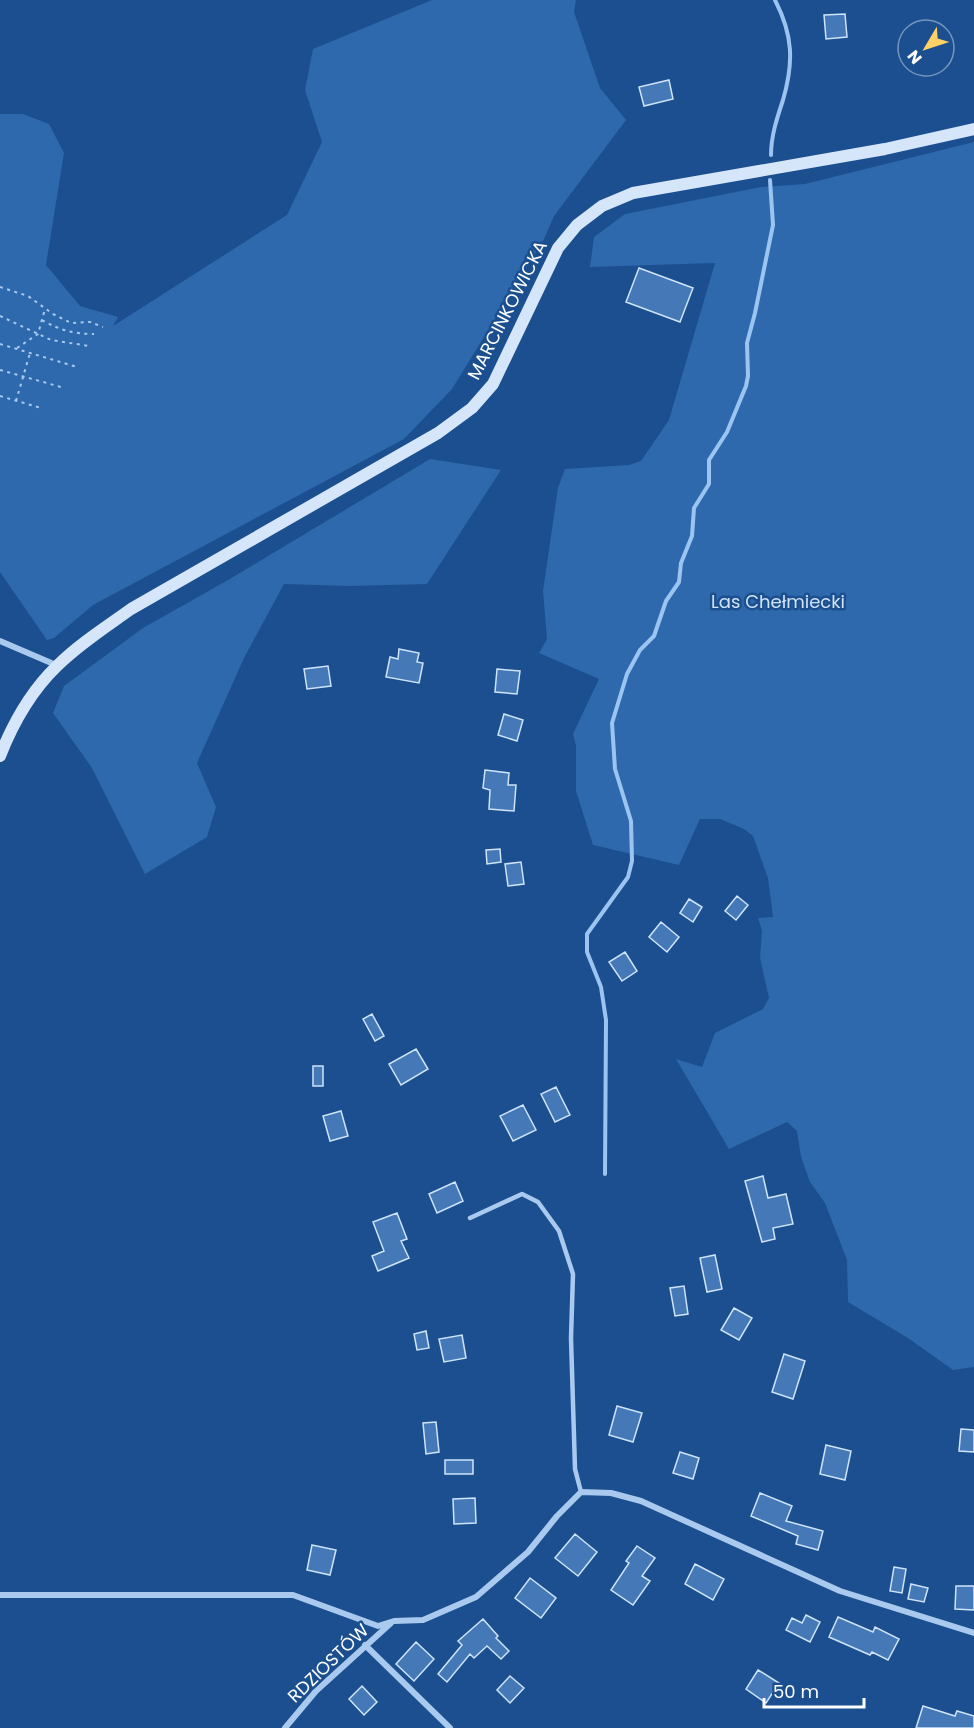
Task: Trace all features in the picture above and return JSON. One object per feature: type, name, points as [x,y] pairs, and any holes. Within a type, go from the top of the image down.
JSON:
[{"type":"street","name":"MARCINKOWICKA","points":[[0,756],[19,714],[57,666],[131,609],[428,439],[472,408],[493,384],[558,248],[577,225],[602,206],[633,193],[885,149],[974,129]]},
{"type":"street","points":[[0,641],[57,666]]},
{"type":"street","points":[[0,1595],[292,1595],[378,1626],[394,1621],[423,1620],[476,1597],[528,1552],[556,1516],[580,1492],[611,1493],[641,1501],[840,1591],[974,1633]]},
{"type":"street","name":"RDZIOSTÓW","points":[[285,1728],[316,1691],[394,1621]]},
{"type":"street","points":[[365,1645],[450,1728]]},
{"type":"lane","points":[[470,1218],[522,1194],[538,1202],[559,1230],[573,1274],[571,1338],[575,1469],[580,1492]]},
{"type":"path","points":[[0,287],[28,296],[71,323],[90,322],[103,327]]},
{"type":"path","points":[[17,348],[38,334],[45,308]]},
{"type":"path","points":[[0,316],[51,340],[89,346]]},
{"type":"path","points":[[42,320],[56,328],[76,334],[94,334]]},
{"type":"path","points":[[0,344],[77,367]]},
{"type":"path","points":[[16,400],[30,353]]},
{"type":"path","points":[[0,370],[61,387]]},
{"type":"path","points":[[0,396],[41,408]]},
{"type":"green space","points":[[432,0],[576,0],[574,12],[600,88],[626,120],[554,216],[544,239],[452,389],[404,439],[93,605],[54,638],[47,640],[0,572],[0,114],[23,114],[49,124],[64,153],[46,265],[80,306],[118,317],[113,326],[287,215],[322,142],[305,90],[313,49]]},
{"type":"green space","name":"Las Chełmiecki","points":[[974,142],[974,1367],[953,1370],[908,1338],[848,1302],[847,1260],[825,1203],[810,1182],[801,1157],[797,1131],[787,1122],[729,1149],[676,1059],[702,1067],[715,1033],[763,1009],[769,998],[760,958],[762,931],[758,918],[773,917],[768,878],[753,836],[744,829],[720,819],[700,819],[679,865],[593,845],[576,791],[576,746],[573,734],[599,679],[539,653],[547,639],[543,591],[558,488],[565,469],[629,465],[641,461],[669,420],[715,263],[590,267],[594,237],[625,214],[761,187],[805,184]]},
{"type":"green space","points":[[430,459],[501,470],[427,584],[350,586],[284,584],[244,658],[197,763],[216,807],[207,837],[145,874],[92,768],[53,713],[64,686],[143,628]]},
{"type":"building","points":[[845,14],[847,37],[826,39],[824,15]]},
{"type":"building","points":[[669,80],[673,99],[644,106],[639,87]]},
{"type":"building","points":[[639,268],[693,288],[680,322],[626,302]]},
{"type":"building","points":[[399,649],[419,653],[417,662],[423,663],[419,683],[386,677],[390,657],[398,659]]},
{"type":"building","points":[[328,666],[331,686],[307,689],[304,669]]},
{"type":"building","points":[[497,669],[520,671],[517,694],[495,692]]},
{"type":"building","points":[[504,714],[523,720],[517,741],[498,735]]},
{"type":"building","points":[[485,770],[509,773],[508,785],[516,785],[514,811],[489,809],[490,790],[483,788]]},
{"type":"building","points":[[500,849],[501,862],[487,864],[486,850]]},
{"type":"building","points":[[521,862],[524,884],[508,886],[505,864]]},
{"type":"building","points":[[737,896],[748,905],[736,920],[725,911]]},
{"type":"building","points":[[689,899],[702,907],[693,922],[680,913]]},
{"type":"building","points":[[661,922],[679,937],[667,952],[649,937]]},
{"type":"building","points":[[625,952],[637,971],[622,981],[609,962]]},
{"type":"building","points":[[372,1014],[384,1036],[375,1041],[363,1019]]},
{"type":"building","points":[[416,1049],[428,1069],[401,1085],[389,1064]]},
{"type":"building","points":[[313,1066],[323,1066],[323,1086],[313,1086]]},
{"type":"building","points":[[556,1087],[570,1115],[555,1122],[541,1094]]},
{"type":"building","points":[[523,1105],[536,1130],[513,1141],[500,1116]]},
{"type":"building","points":[[341,1111],[348,1136],[330,1141],[323,1116]]},
{"type":"building","points":[[763,1176],[768,1198],[786,1194],[793,1224],[773,1228],[775,1239],[762,1242],[745,1181]]},
{"type":"building","points":[[455,1182],[463,1201],[437,1213],[429,1194]]},
{"type":"building","points":[[397,1213],[407,1239],[401,1241],[409,1258],[378,1271],[372,1256],[384,1251],[373,1222]]},
{"type":"building","points":[[715,1255],[722,1289],[707,1292],[700,1258]]},
{"type":"building","points":[[684,1286],[688,1314],[675,1316],[670,1288]]},
{"type":"building","points":[[734,1308],[752,1318],[739,1340],[721,1330]]},
{"type":"building","points":[[426,1331],[429,1348],[417,1350],[414,1334]]},
{"type":"building","points":[[462,1335],[466,1358],[444,1362],[439,1339]]},
{"type":"building","points":[[784,1354],[805,1361],[793,1399],[772,1392]]},
{"type":"building","points":[[617,1406],[642,1413],[633,1442],[609,1435]]},
{"type":"building","points":[[436,1422],[439,1452],[426,1454],[423,1423]]},
{"type":"building","points":[[961,1429],[974,1430],[974,1452],[959,1451]]},
{"type":"building","points":[[826,1445],[851,1451],[845,1480],[820,1474]]},
{"type":"building","points":[[680,1452],[699,1458],[693,1479],[673,1473]]},
{"type":"building","points":[[445,1460],[473,1460],[473,1474],[445,1474]]},
{"type":"building","points":[[760,1493],[792,1506],[786,1521],[823,1531],[818,1550],[796,1544],[798,1536],[751,1516]]},
{"type":"building","points":[[475,1498],[476,1523],[454,1524],[453,1499]]},
{"type":"building","points":[[575,1534],[597,1552],[578,1576],[555,1558]]},
{"type":"building","points":[[312,1545],[336,1550],[330,1575],[307,1570]]},
{"type":"building","points":[[637,1546],[655,1558],[642,1576],[650,1581],[633,1605],[611,1590],[629,1563],[626,1561]]},
{"type":"building","points":[[695,1564],[724,1579],[713,1600],[685,1584]]},
{"type":"building","points":[[894,1567],[906,1569],[902,1593],[890,1591]]},
{"type":"building","points":[[530,1578],[556,1598],[541,1618],[515,1598]]},
{"type":"building","points":[[911,1584],[928,1588],[924,1602],[908,1599]]},
{"type":"building","points":[[956,1586],[974,1586],[974,1610],[955,1609]]},
{"type":"building","points":[[806,1615],[820,1622],[810,1642],[786,1630],[792,1618],[802,1623]]},
{"type":"building","points":[[838,1617],[873,1632],[875,1627],[899,1639],[888,1660],[872,1652],[870,1655],[829,1637]]},
{"type":"building","points":[[483,1619],[498,1636],[496,1638],[509,1651],[501,1659],[487,1646],[474,1658],[470,1654],[447,1682],[438,1674],[462,1645],[458,1641]]},
{"type":"building","points":[[416,1642],[434,1659],[414,1681],[396,1664]]},
{"type":"building","points":[[758,1670],[779,1683],[766,1703],[746,1689]]},
{"type":"building","points":[[510,1676],[524,1688],[510,1703],[497,1690]]},
{"type":"building","points":[[362,1686],[377,1702],[364,1715],[349,1699]]},
{"type":"building","points":[[923,1706],[955,1716],[957,1711],[974,1716],[974,1728],[916,1728]]},
{"type":"waterway","points":[[771,155],[773,134],[787,86],[790,61],[788,37],[775,0]]},
{"type":"waterway","points":[[605,1174],[606,1020],[601,987],[587,952],[587,934],[628,877],[632,861],[631,821],[615,769],[612,723],[627,674],[640,650],[654,636],[666,601],[679,582],[681,563],[692,536],[694,508],[709,484],[709,460],[727,432],[746,386],[747,343],[773,225],[770,180]]}]
